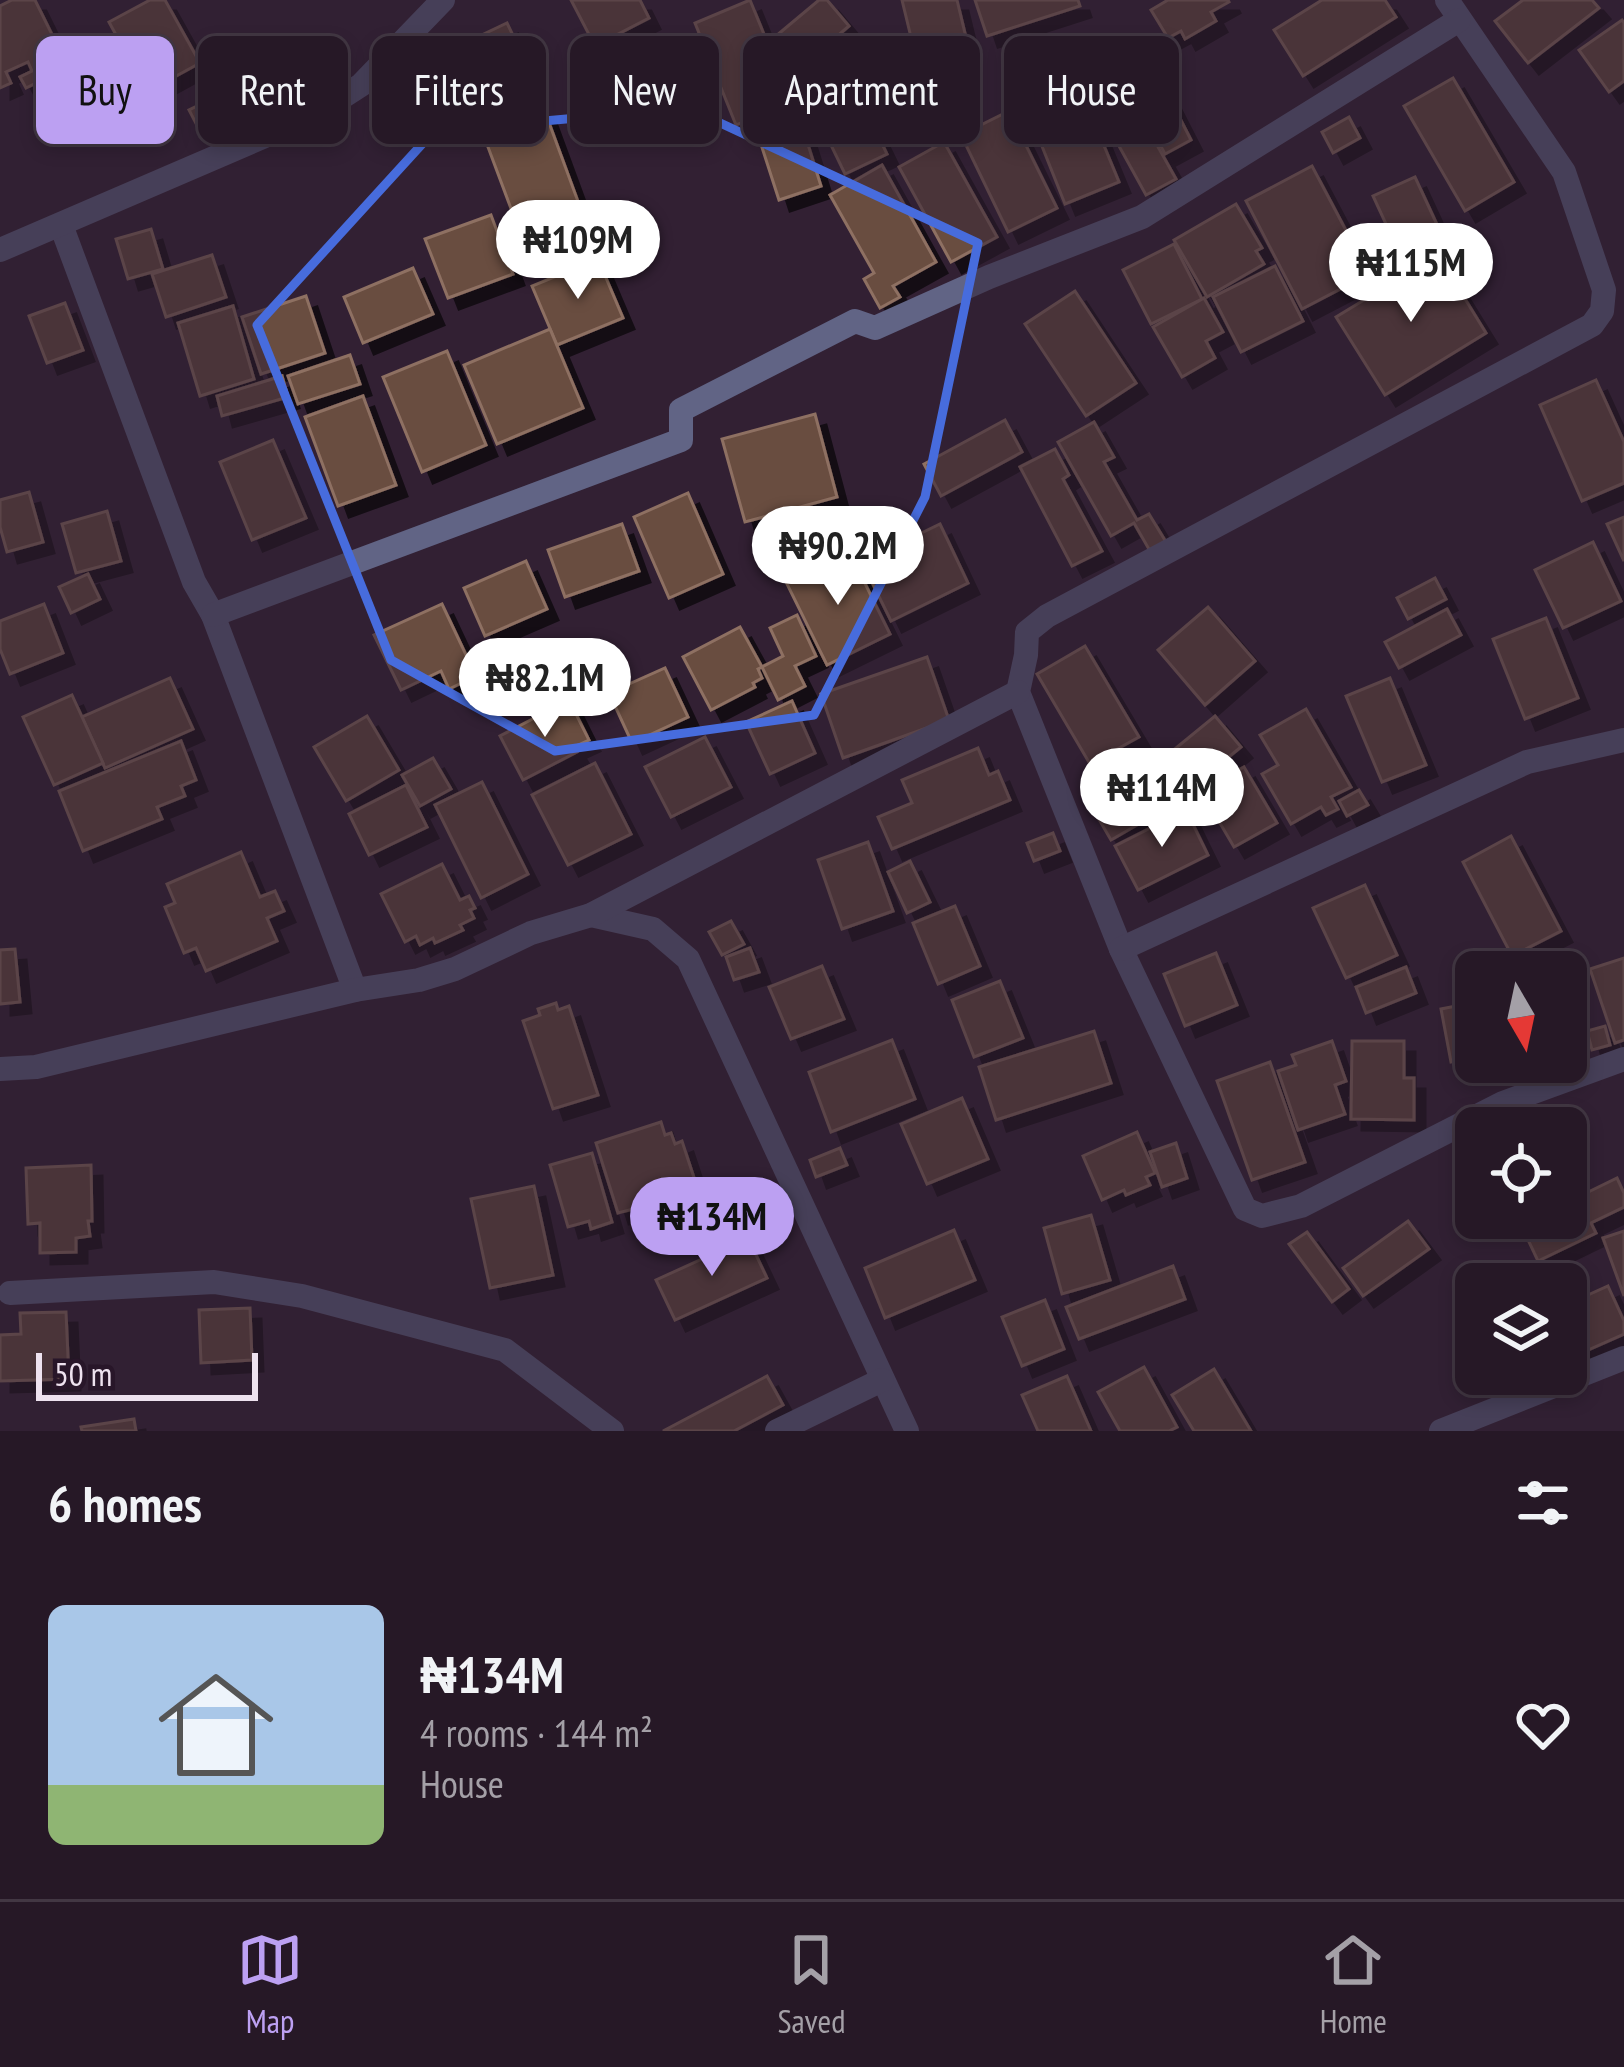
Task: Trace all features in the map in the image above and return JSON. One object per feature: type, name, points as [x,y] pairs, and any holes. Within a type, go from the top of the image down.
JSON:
[{"type":"street","points":[[0,250],[316,114],[361,85],[443,0]]},
{"type":"street","points":[[213,616],[681,440],[681,410],[855,321],[875,328],[1142,217],[1453,10],[1564,172],[1604,290],[1602,310],[1592,325],[1047,616],[1027,632],[1018,692],[1121,949],[1245,1209],[1262,1216],[1301,1206],[1503,1103],[1624,1059]]},
{"type":"street","points":[[61,225],[194,582],[213,616],[355,990]]},
{"type":"street","points":[[0,1069],[36,1066],[455,969],[531,933],[591,915],[1018,692]]},
{"type":"street","points":[[1121,949],[1528,762],[1624,740]]},
{"type":"street","points":[[591,915],[653,929],[688,959],[907,1431]]},
{"type":"street","points":[[10,1293],[214,1282],[302,1296],[505,1350],[611,1431]]},
{"type":"street","points":[[1442,1431],[1624,1358]]},
{"type":"street","points":[[777,1431],[882,1380]]},
{"type":"highlighted area","points":[[688,108],[978,243],[925,497],[814,715],[555,751],[391,660],[257,325],[434,131]]},
{"type":"building","points":[[12,0],[35,0],[53,36],[36,36],[36,83],[26,88],[20,77],[32,71],[28,62],[6,72],[11,83],[0,88],[0,6]]},
{"type":"building","points":[[150,0],[165,0],[198,64],[174,77],[174,36],[117,36],[109,22]]},
{"type":"building","points":[[571,0],[640,0],[649,18],[614,36],[590,36]]},
{"type":"building","points":[[750,0],[765,36],[743,36],[743,122],[736,125],[719,83],[719,36],[700,36],[695,23]]},
{"type":"building","points":[[819,0],[827,0],[849,26],[837,36],[776,36]]},
{"type":"building","points":[[902,0],[957,0],[966,36],[911,36]]},
{"type":"building","points":[[975,0],[1078,0],[1080,6],[987,36]]},
{"type":"building","points":[[1168,0],[1229,2],[1211,12],[1216,21],[1185,39],[1181,31],[1167,36],[1151,10]]},
{"type":"building","points":[[1322,0],[1385,0],[1396,17],[1303,76],[1274,30]]},
{"type":"building","points":[[1523,0],[1592,0],[1599,8],[1528,63],[1495,21]]},
{"type":"building","points":[[1622,20],[1624,81],[1609,92],[1579,50]]},
{"type":"building","points":[[507,23],[513,36],[480,36]]},
{"type":"building","points":[[1453,78],[1514,182],[1465,211],[1404,106]]},
{"type":"building","points":[[198,106],[198,127],[189,110]]},
{"type":"building","points":[[546,114],[583,215],[522,238],[487,144],[546,144]]},
{"type":"building","points":[[1004,114],[1004,144],[1025,144],[1057,208],[1008,232],[965,144],[980,144],[980,126]]},
{"type":"building","points":[[1179,117],[1191,140],[1165,154],[1160,144],[1179,144]]},
{"type":"building","points":[[1349,117],[1360,138],[1333,153],[1322,132]]},
{"type":"building","points":[[761,144],[808,144],[821,186],[779,200]]},
{"type":"building","points":[[830,144],[882,144],[887,154],[845,174]]},
{"type":"building","points":[[945,144],[997,237],[951,262],[899,167]]},
{"type":"building","points":[[1041,144],[1103,144],[1119,182],[1065,204]]},
{"type":"building","points":[[1156,144],[1176,179],[1146,195],[1119,146]]},
{"type":"building","points":[[882,165],[936,262],[893,286],[900,297],[880,308],[864,279],[874,273],[830,195]]},
{"type":"building","points":[[1312,166],[1369,274],[1302,309],[1246,201]]},
{"type":"building","points":[[1415,177],[1440,231],[1398,250],[1373,196]]},
{"type":"building","points":[[1236,204],[1262,248],[1256,251],[1264,264],[1207,297],[1174,240]]},
{"type":"building","points":[[491,215],[513,274],[448,298],[425,239]]},
{"type":"building","points":[[151,229],[163,269],[128,279],[116,239]]},
{"type":"building","points":[[1174,244],[1202,299],[1151,324],[1123,270]]},
{"type":"building","points":[[212,255],[226,297],[166,317],[152,274]]},
{"type":"building","points":[[1438,255],[1486,333],[1385,395],[1336,317]]},
{"type":"building","points":[[598,259],[623,318],[557,345],[532,286]]},
{"type":"building","points":[[1275,266],[1303,321],[1241,352],[1213,297]]},
{"type":"building","points":[[413,268],[433,314],[363,343],[344,297]]},
{"type":"building","points":[[1075,291],[1136,383],[1086,416],[1025,324]]},
{"type":"building","points":[[306,296],[325,353],[261,374],[242,317]]},
{"type":"building","points":[[1204,298],[1223,332],[1206,341],[1215,358],[1182,377],[1153,327]]},
{"type":"building","points":[[65,303],[83,350],[47,363],[29,316]]},
{"type":"building","points":[[233,306],[254,379],[200,396],[178,323]]},
{"type":"building","points":[[550,329],[583,408],[497,444],[464,365]]},
{"type":"building","points":[[447,351],[486,445],[422,472],[383,377]]},
{"type":"building","points":[[350,355],[360,384],[298,404],[288,376]]},
{"type":"building","points":[[282,376],[288,397],[222,416],[217,396]]},
{"type":"building","points":[[1596,380],[1624,442],[1624,483],[1582,501],[1540,405]]},
{"type":"building","points":[[363,396],[396,485],[338,506],[305,417]]},
{"type":"building","points":[[815,414],[837,497],[745,522],[722,439]]},
{"type":"building","points":[[1005,420],[1022,452],[941,496],[924,464]]},
{"type":"building","points":[[1094,422],[1114,457],[1104,462],[1137,520],[1149,514],[1166,542],[1150,551],[1134,523],[1111,536],[1058,442]]},
{"type":"building","points":[[273,440],[306,518],[252,540],[220,462]]},
{"type":"building","points":[[1055,449],[1069,475],[1063,479],[1102,551],[1072,566],[1020,467]]},
{"type":"building","points":[[29,492],[43,542],[7,552],[0,527],[0,500]]},
{"type":"building","points":[[688,493],[723,574],[669,598],[634,517]]},
{"type":"building","points":[[107,511],[121,561],[76,573],[62,524]]},
{"type":"building","points":[[1624,517],[1624,561],[1607,524]]},
{"type":"building","points":[[622,524],[639,571],[565,597],[548,550]]},
{"type":"building","points":[[940,524],[968,583],[891,621],[862,562]]},
{"type":"building","points":[[1593,542],[1621,601],[1563,628],[1535,570]]},
{"type":"building","points":[[849,551],[890,634],[827,665],[786,582]]},
{"type":"building","points":[[526,561],[547,609],[485,636],[464,588]]},
{"type":"building","points":[[88,574],[100,599],[71,613],[59,587]]},
{"type":"building","points":[[1435,578],[1446,599],[1408,619],[1397,598]]},
{"type":"building","points":[[44,604],[63,653],[10,674],[0,649],[0,621]]},
{"type":"building","points":[[442,604],[476,676],[449,689],[441,671],[401,690],[374,635]]},
{"type":"building","points":[[1208,607],[1255,661],[1205,705],[1158,650]]},
{"type":"building","points":[[1447,609],[1461,635],[1399,668],[1385,642]]},
{"type":"building","points":[[797,615],[816,656],[795,666],[805,686],[778,700],[762,667],[783,656],[770,628]]},
{"type":"building","points":[[1546,618],[1578,698],[1525,719],[1493,639]]},
{"type":"building","points":[[740,627],[762,667],[758,669],[762,678],[753,683],[755,687],[711,710],[683,657]]},
{"type":"building","points":[[1085,646],[1139,737],[1090,764],[1037,674]]},
{"type":"building","points":[[927,657],[949,720],[843,758],[821,694]]},
{"type":"building","points":[[665,668],[688,717],[632,743],[609,693]]},
{"type":"building","points":[[170,678],[193,729],[105,768],[82,717]]},
{"type":"building","points":[[1390,678],[1426,765],[1382,782],[1346,696]]},
{"type":"building","points":[[72,695],[103,763],[54,785],[23,717]]},
{"type":"building","points":[[569,700],[589,740],[574,747],[577,752],[523,780],[500,736]]},
{"type":"building","points":[[792,701],[815,753],[770,774],[746,722]]},
{"type":"building","points":[[1306,709],[1351,787],[1331,797],[1338,809],[1326,815],[1321,807],[1291,824],[1262,774],[1278,765],[1260,735]]},
{"type":"building","points":[[367,716],[399,770],[346,801],[314,747]]},
{"type":"building","points":[[1215,716],[1241,747],[1219,765],[1212,757],[1184,779],[1165,757]]},
{"type":"building","points":[[705,737],[731,787],[671,817],[645,767]]},
{"type":"building","points":[[181,741],[196,780],[181,786],[185,796],[157,807],[162,819],[83,851],[59,791]]},
{"type":"building","points":[[978,748],[989,775],[998,771],[1010,800],[892,849],[878,817],[912,803],[902,780]]},
{"type":"building","points":[[1147,755],[1175,803],[1111,840],[1083,792]]},
{"type":"building","points":[[433,758],[451,789],[420,806],[402,775]]},
{"type":"building","points":[[595,763],[631,834],[568,865],[532,795]]},
{"type":"building","points":[[1244,767],[1277,823],[1234,847],[1201,791]]},
{"type":"building","points":[[482,782],[528,874],[481,898],[435,805]]},
{"type":"building","points":[[406,785],[427,827],[369,855],[349,814]]},
{"type":"building","points":[[1359,790],[1368,805],[1347,816],[1339,801]]},
{"type":"building","points":[[1186,810],[1208,855],[1138,890],[1115,846]]},
{"type":"building","points":[[1053,833],[1060,851],[1034,861],[1027,843]]},
{"type":"building","points":[[1511,836],[1561,931],[1522,951],[1509,951],[1463,862]]},
{"type":"building","points":[[868,842],[893,911],[842,929],[818,860]]},
{"type":"building","points":[[241,852],[260,897],[275,891],[284,911],[267,918],[277,941],[206,971],[196,948],[184,953],[165,907],[175,903],[167,884]]},
{"type":"building","points":[[910,861],[930,902],[907,913],[888,872]]},
{"type":"building","points":[[442,864],[460,900],[469,896],[474,918],[460,925],[463,930],[435,943],[433,938],[420,945],[416,936],[405,942],[381,894]]},
{"type":"building","points":[[1365,885],[1397,955],[1346,978],[1313,908]]},
{"type":"building","points":[[955,906],[980,966],[938,984],[913,923]]},
{"type":"building","points":[[731,921],[744,944],[722,955],[709,932]]},
{"type":"building","points":[[750,948],[759,972],[734,980],[726,957]]},
{"type":"building","points":[[15,949],[20,1002],[0,1004],[0,950]]},
{"type":"building","points":[[1216,953],[1237,1005],[1185,1026],[1164,974]]},
{"type":"building","points":[[1624,958],[1624,1040],[1615,1043],[1590,969]]},
{"type":"building","points":[[822,966],[844,1019],[791,1039],[769,987]]},
{"type":"building","points":[[1406,967],[1416,993],[1366,1013],[1356,987]]},
{"type":"building","points":[[1000,981],[1023,1038],[974,1057],[952,1000]]},
{"type":"building","points":[[556,1003],[558,1010],[569,1006],[598,1095],[553,1109],[523,1021]]},
{"type":"building","points":[[1455,1006],[1455,1061],[1451,1062],[1441,1009]]},
{"type":"building","points":[[1605,1026],[1610,1045],[1592,1050],[1587,1031]]},
{"type":"building","points":[[1094,1031],[1111,1083],[996,1120],[979,1067]]},
{"type":"building","points":[[892,1040],[915,1099],[831,1132],[809,1072]]},
{"type":"building","points":[[1332,1041],[1346,1081],[1335,1085],[1345,1114],[1298,1130],[1278,1071],[1296,1065],[1292,1055]]},
{"type":"building","points":[[1352,1041],[1404,1041],[1404,1078],[1414,1078],[1414,1120],[1351,1119]]},
{"type":"building","points":[[1270,1062],[1305,1162],[1252,1180],[1217,1081]]},
{"type":"building","points":[[962,1098],[988,1159],[927,1184],[901,1124]]},
{"type":"building","points":[[661,1122],[665,1135],[671,1133],[675,1144],[682,1141],[700,1196],[635,1217],[633,1209],[618,1213],[596,1143]]},
{"type":"building","points":[[1137,1132],[1155,1173],[1146,1177],[1150,1185],[1102,1200],[1083,1156]]},
{"type":"building","points":[[1176,1143],[1187,1178],[1162,1187],[1150,1152]]},
{"type":"building","points":[[840,1148],[847,1165],[816,1177],[810,1160]]},
{"type":"building","points":[[592,1153],[612,1222],[591,1229],[589,1221],[568,1227],[550,1165]]},
{"type":"building","points":[[91,1165],[90,1236],[76,1238],[76,1252],[40,1253],[40,1223],[28,1224],[26,1168]]},
{"type":"building","points":[[1617,1178],[1624,1207],[1591,1223],[1596,1233],[1587,1237],[1587,1193]]},
{"type":"building","points":[[534,1186],[553,1275],[490,1288],[471,1199]]},
{"type":"building","points":[[1091,1215],[1110,1280],[1062,1294],[1044,1228]]},
{"type":"building","points":[[1408,1221],[1429,1249],[1363,1296],[1343,1268]]},
{"type":"building","points":[[954,1230],[975,1280],[885,1318],[865,1268]]},
{"type":"building","points":[[1624,1231],[1624,1296],[1603,1238]]},
{"type":"building","points":[[1307,1232],[1349,1289],[1332,1302],[1289,1244]]},
{"type":"building","points":[[748,1238],[767,1278],[675,1320],[656,1280]]},
{"type":"building","points":[[1528,1239],[1584,1239],[1538,1261]]},
{"type":"building","points":[[1173,1266],[1185,1299],[1079,1339],[1066,1307]]},
{"type":"building","points":[[1608,1286],[1624,1321],[1624,1334],[1587,1350],[1587,1296]]},
{"type":"building","points":[[1045,1300],[1064,1349],[1022,1366],[1002,1317]]},
{"type":"building","points":[[250,1308],[252,1360],[201,1363],[199,1310]]},
{"type":"building","points":[[66,1312],[69,1379],[0,1381],[0,1335],[21,1334],[20,1313]]},
{"type":"building","points":[[1144,1367],[1177,1427],[1169,1431],[1120,1431],[1098,1392]]},
{"type":"building","points":[[1214,1369],[1251,1431],[1194,1431],[1172,1395]]},
{"type":"building","points":[[767,1376],[783,1405],[734,1431],[663,1431]]},
{"type":"building","points":[[1067,1376],[1091,1431],[1038,1431],[1022,1395]]},
{"type":"building","points":[[134,1419],[136,1431],[82,1431],[81,1427]]}]
